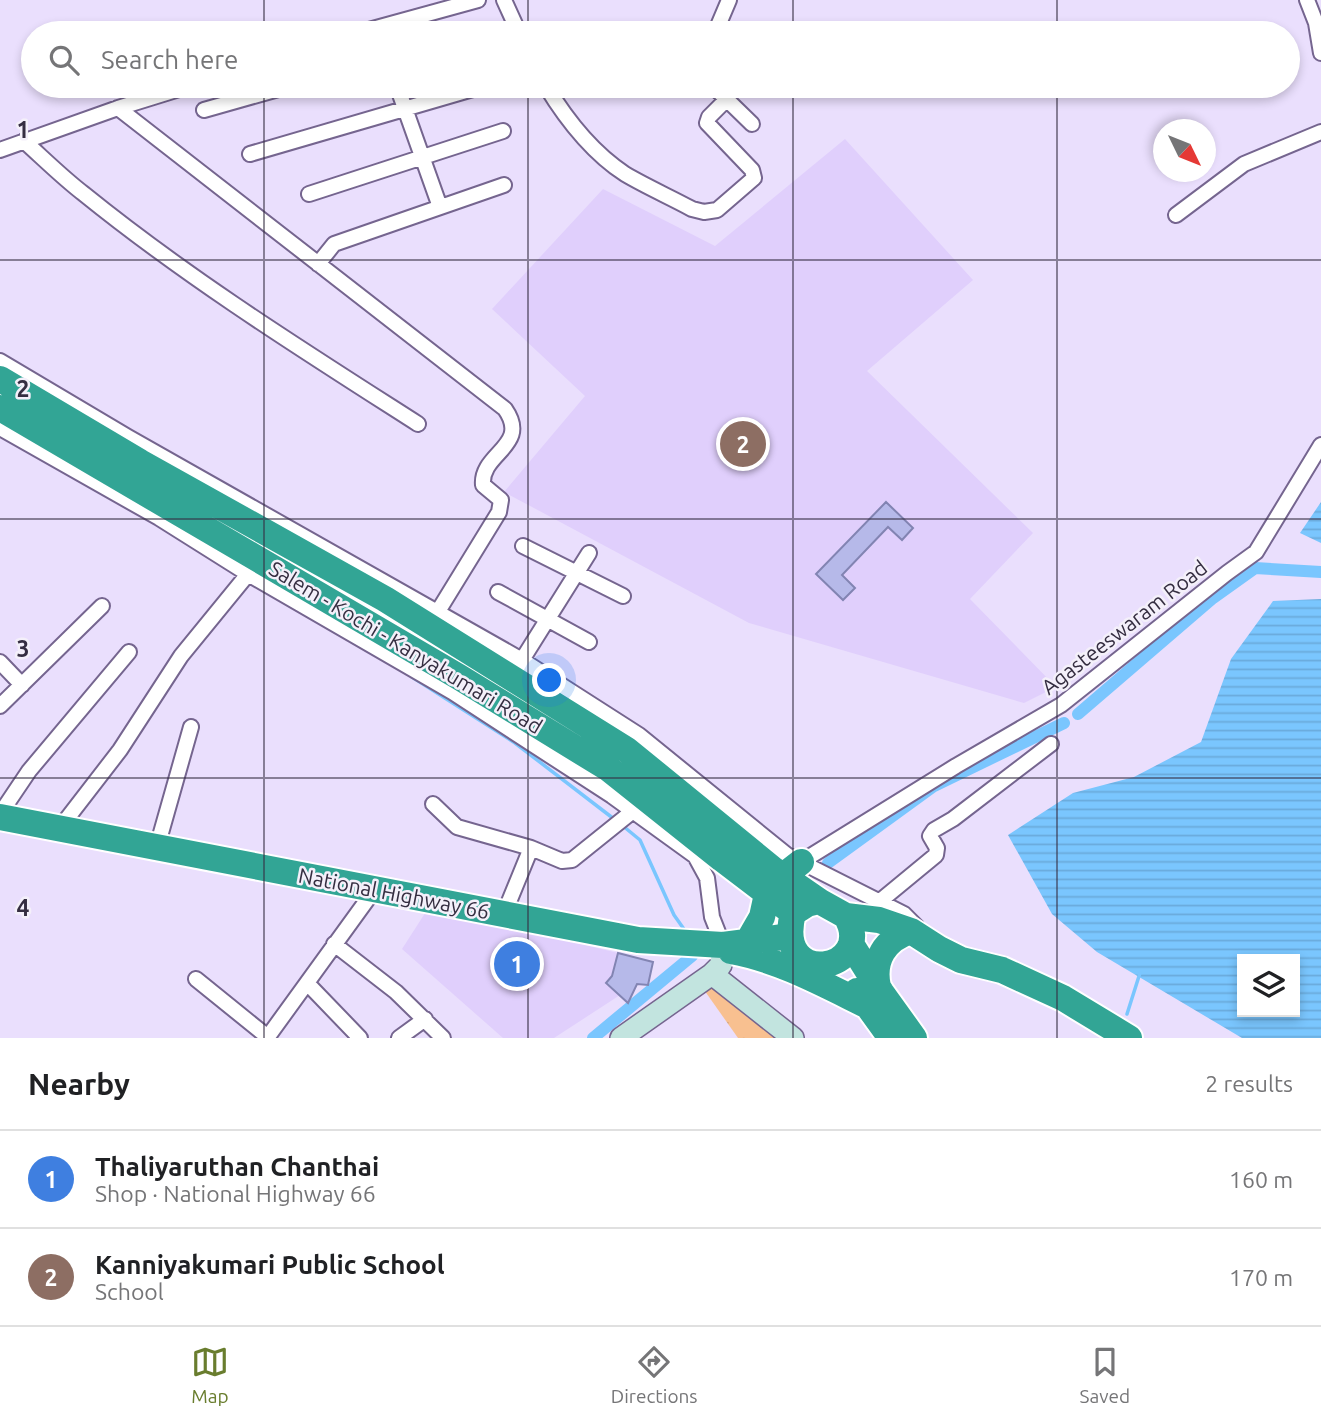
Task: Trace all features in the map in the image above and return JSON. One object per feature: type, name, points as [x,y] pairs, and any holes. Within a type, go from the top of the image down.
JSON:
[{"type":"highway","name":"Salem - Kochi - Kanyakumari Road","points":[[0,379],[385,599],[627,750],[784,877],[792,925]]},
{"type":"highway","name":"Salem - Kochi - Kanyakumari Road","points":[[0,408],[459,677],[784,877]]},
{"type":"highway","name":"National Highway 66","points":[[0,816],[638,940],[731,946],[792,925]]},
{"type":"highway","points":[[914,1038],[873,997],[731,946],[762,917],[784,877],[846,916],[879,920],[911,931],[961,960],[1002,970],[1063,998],[1129,1038]]},
{"type":"highway","points":[[819,901],[807,904],[792,925],[794,949],[802,959],[812,965],[824,966],[844,953],[852,933],[846,916]]},
{"type":"highway","points":[[873,997],[883,949],[899,935],[911,931]]},
{"type":"highway","points":[[844,953],[873,997],[891,1038]]},
{"type":"street","points":[[408,21],[478,0]]},
{"type":"street","points":[[504,0],[514,21]]},
{"type":"street","points":[[720,21],[729,0]]},
{"type":"street","points":[[1307,0],[1316,23],[1321,53]]},
{"type":"street","points":[[0,150],[150,98]]},
{"type":"street","points":[[204,110],[246,98]]},
{"type":"street","points":[[401,98],[440,207]]},
{"type":"street","points":[[250,154],[442,98]]},
{"type":"street","points":[[554,98],[571,122],[608,161],[637,180],[692,209],[704,212],[717,210],[750,183],[755,175],[707,123],[709,117],[727,99],[752,124]]},
{"type":"street","points":[[118,108],[505,409],[512,420],[514,429],[510,439],[482,479],[483,485],[501,500],[499,512],[437,613]]},
{"type":"street","points":[[309,194],[503,131]]},
{"type":"street","points":[[1176,215],[1244,164],[1321,132]]},
{"type":"street","points":[[24,141],[82,193],[153,247],[246,313],[418,424]]},
{"type":"street","points":[[318,264],[334,244],[504,185]]},
{"type":"street","points":[[0,361],[128,437],[522,660],[639,735],[787,855],[784,877],[879,902],[904,914],[939,949]]},
{"type":"street","points":[[0,428],[159,518],[248,574],[452,692],[633,811],[695,856],[707,878],[712,917],[731,946],[721,965],[712,974],[621,1038]]},
{"type":"street","name":"Agasteeswaram Road","points":[[784,877],[956,766],[1061,705],[1256,552],[1321,445]]},
{"type":"street","points":[[523,546],[623,596]]},
{"type":"street","points":[[522,660],[578,575],[589,553]]},
{"type":"street","points":[[59,829],[120,750],[181,656],[248,574]]},
{"type":"street","points":[[498,592],[589,642]]},
{"type":"street","points":[[0,706],[102,606]]},
{"type":"street","points":[[0,816],[29,771],[129,652]]},
{"type":"street","points":[[0,662],[22,685]]},
{"type":"street","points":[[157,847],[191,727]]},
{"type":"street","points":[[879,902],[936,855],[937,848],[930,836],[934,831],[1051,744]]},
{"type":"street","points":[[433,803],[457,827],[531,848],[562,861],[572,860],[633,811]]},
{"type":"street","points":[[504,914],[531,848]]},
{"type":"street","points":[[196,979],[268,1038],[374,889]]},
{"type":"street","points":[[334,944],[396,992],[443,1038]]},
{"type":"street","points":[[712,974],[793,1038]]},
{"type":"street","points":[[307,982],[360,1038]]},
{"type":"street","points":[[399,1038],[425,1019]]},
{"type":"shaded area","points":[[845,139],[973,280],[867,371],[1033,533],[970,599],[1056,687],[1024,703],[749,623],[504,492],[585,396],[492,309],[603,189],[715,246]]},
{"type":"shaded area","points":[[429,907],[618,953],[612,976],[637,984],[554,1038],[503,1038],[402,949]]},
{"type":"green space","points":[[709,983],[776,1038],[738,1038],[702,987]]},
{"type":"water","points":[[1321,502],[1321,543],[1300,533]]},
{"type":"water","points":[[1321,599],[1321,1038],[1242,1038],[1097,952],[1052,914],[1008,835],[1073,793],[1134,777],[1201,742],[1231,659],[1273,601]]},
{"type":"building","points":[[886,502],[913,528],[902,540],[888,527],[842,575],[855,588],[843,600],[816,574]]},
{"type":"building","points":[[618,953],[653,962],[648,985],[637,984],[628,1003],[606,983],[612,976]]},
{"type":"waterway","points":[[1078,714],[1213,598],[1255,568],[1321,572]]},
{"type":"waterway","points":[[412,677],[515,743],[614,819]]},
{"type":"waterway","points":[[828,863],[934,786],[1064,723]]},
{"type":"waterway","points":[[623,826],[640,840],[674,915],[686,932]]},
{"type":"waterway","points":[[593,1038],[692,956]]},
{"type":"waterway","points":[[1127,1014],[1140,973]]},
{"type":"place","name":"Kanniyakumari Public School","points":[[743,444]]},
{"type":"place","name":"Thaliyaruthan Chanthai","points":[[517,964]]}]
